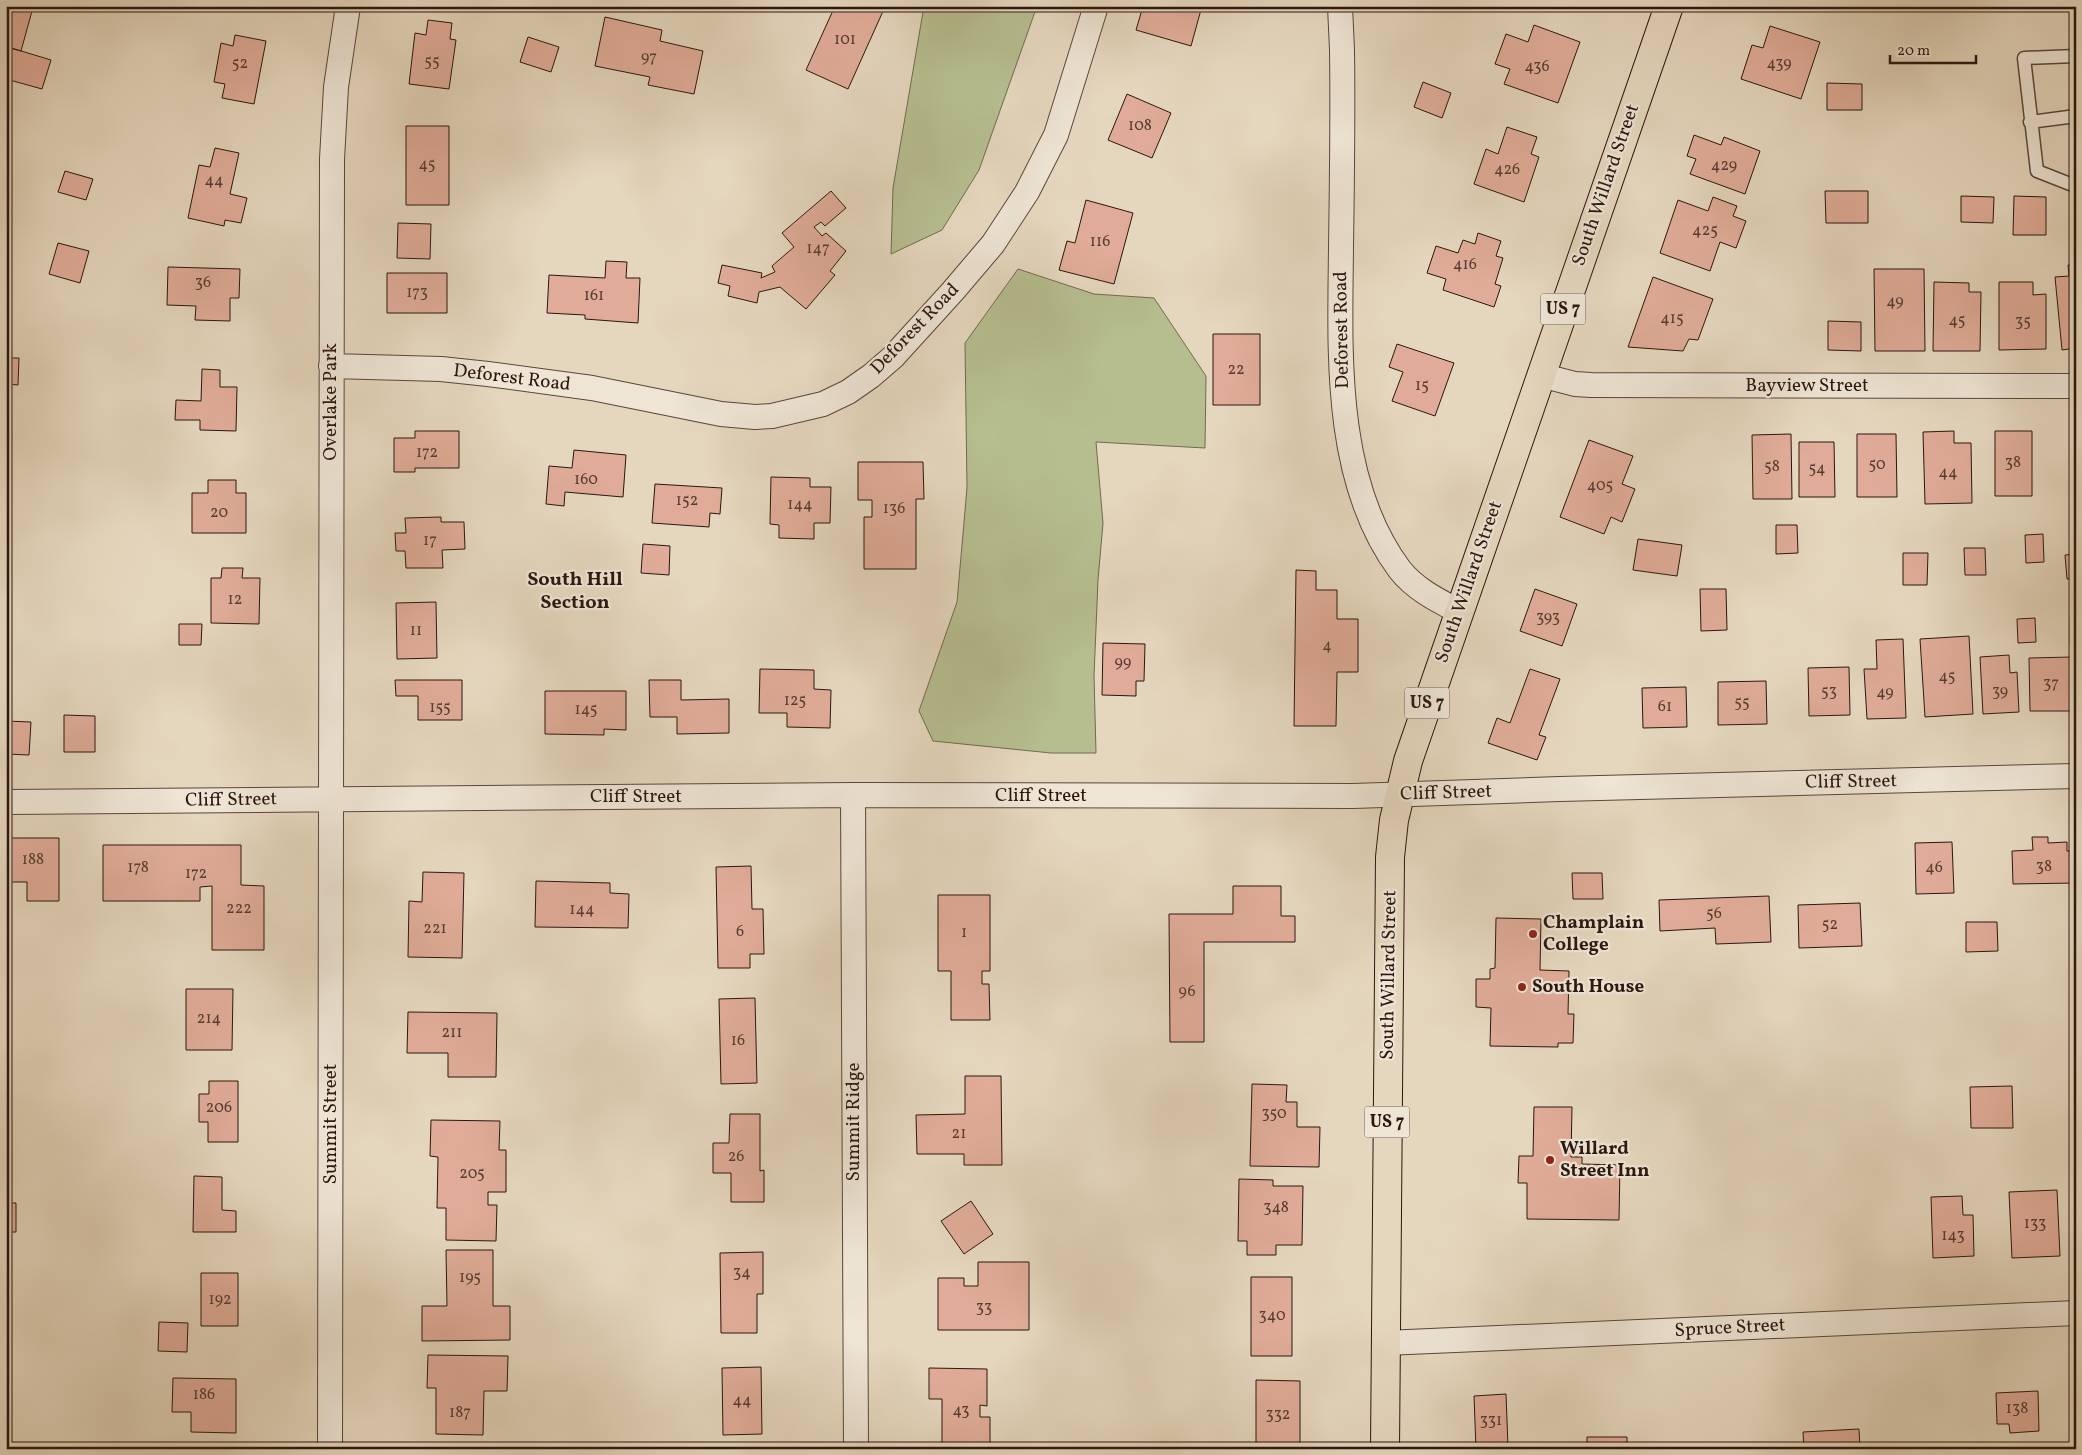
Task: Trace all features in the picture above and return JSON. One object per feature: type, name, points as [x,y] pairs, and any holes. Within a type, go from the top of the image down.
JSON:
[{"type":"main road","name":"South Willard Street","points":[[1384,1449],[1390,857],[1398,795],[1458,611],[1669,6]]},
{"type":"street","name":"Overlake Park","points":[[332,798],[332,159],[336,88],[348,6]]},
{"type":"street","name":"Deforest Road","points":[[331,366],[440,369],[488,374],[592,388],[721,414],[746,416],[772,416],[823,404],[848,392],[863,382],[893,356],[954,291],[993,244],[1027,192],[1056,135],[1096,6]]},
{"type":"street","name":"Deforest Road","points":[[1340,6],[1342,50],[1341,373],[1350,445],[1357,478],[1385,548],[1401,571],[1414,585],[1433,598],[1458,611]]},
{"type":"street","name":"Bayview Street","points":[[1540,375],[1591,386],[2076,386]]},
{"type":"street","name":"Cliff Street","points":[[6,802],[853,795],[1398,795],[2076,776]]},
{"type":"street","name":"Summit Ridge","points":[[853,795],[856,1449]]},
{"type":"street","name":"Summit Street","points":[[330,1449],[332,798]]},
{"type":"street","name":"Spruce Street","points":[[1385,1343],[2076,1313]]},
{"type":"lane","points":[[2076,56],[2024,58],[2036,171],[2070,184],[2076,183]]},
{"type":"lane","points":[[2030,122],[2076,116]]},
{"type":"green space","points":[[924,6],[1037,6],[979,170],[942,230],[891,254],[893,188]]},
{"type":"green space","points":[[1018,269],[1094,294],[1154,298],[1206,376],[1205,448],[1096,442],[1103,523],[1098,580],[1094,676],[1096,753],[1051,753],[933,741],[919,711],[957,602],[967,488],[965,343]]},
{"type":"building","points":[[6,6],[17,6],[32,11],[21,51],[6,47]]},
{"type":"building","points":[[835,6],[877,6],[884,9],[848,89],[806,70]]},
{"type":"building","points":[[1143,6],[1157,8],[1157,6],[1202,6],[1191,46],[1136,30]]},
{"type":"building","points":[[1989,6],[2038,6],[2038,10],[1989,9]]},
{"type":"building","points":[[605,17],[662,30],[660,41],[703,51],[694,94],[648,85],[650,77],[595,66]]},
{"type":"building","points":[[428,20],[452,23],[450,39],[456,40],[449,89],[409,84],[415,33],[426,35]]},
{"type":"building","points":[[1534,25],[1580,42],[1558,103],[1504,84],[1510,69],[1495,64],[1506,34],[1528,42]]},
{"type":"building","points":[[1770,26],[1820,42],[1801,99],[1741,79],[1752,45],[1763,48]]},
{"type":"building","points":[[235,35],[266,41],[254,104],[222,98],[225,84],[214,82],[221,43],[233,46]]},
{"type":"building","points":[[528,37],[559,47],[551,72],[520,62]]},
{"type":"building","points":[[8,47],[51,60],[42,89],[6,79]]},
{"type":"building","points":[[1423,82],[1451,93],[1442,118],[1414,107]]},
{"type":"building","points":[[1827,83],[1862,84],[1862,110],[1827,110]]},
{"type":"building","points":[[1127,94],[1171,113],[1152,158],[1108,140]]},
{"type":"building","points":[[406,126],[449,126],[449,205],[406,205]]},
{"type":"building","points":[[1507,127],[1537,137],[1531,154],[1539,157],[1524,202],[1474,184],[1486,149],[1498,154]]},
{"type":"building","points":[[1694,135],[1721,145],[1724,137],[1760,151],[1745,194],[1690,174],[1696,159],[1687,156]]},
{"type":"building","points":[[215,148],[239,153],[230,194],[247,198],[241,223],[225,220],[224,226],[188,218],[199,165],[210,167]]},
{"type":"building","points":[[65,171],[93,179],[86,200],[58,192]]},
{"type":"building","points":[[831,191],[846,208],[825,226],[821,222],[814,227],[822,236],[826,233],[846,251],[830,271],[835,275],[806,309],[780,287],[759,292],[757,303],[728,296],[730,286],[718,283],[722,265],[762,273],[761,278],[775,272],[772,266],[794,247],[782,233]]},
{"type":"building","points":[[1825,191],[1868,191],[1868,223],[1826,223]]},
{"type":"building","points":[[1961,196],[1994,197],[1993,223],[1961,222]]},
{"type":"building","points":[[2014,196],[2046,197],[2046,235],[2013,235]]},
{"type":"building","points":[[1713,197],[1737,206],[1733,216],[1746,221],[1736,248],[1720,242],[1710,271],[1660,253],[1678,200],[1708,211]]},
{"type":"building","points":[[1086,200],[1133,213],[1114,284],[1059,270],[1067,241],[1075,243]]},
{"type":"building","points":[[398,223],[431,224],[430,259],[397,258]]},
{"type":"building","points":[[1478,233],[1501,241],[1496,256],[1503,258],[1495,284],[1501,286],[1494,307],[1443,290],[1446,279],[1427,273],[1436,246],[1458,253],[1463,240],[1475,244]]},
{"type":"building","points":[[58,243],[89,251],[80,283],[49,274]]},
{"type":"building","points":[[606,261],[627,262],[626,278],[640,278],[638,323],[585,319],[585,315],[547,313],[549,275],[605,278]]},
{"type":"building","points":[[2068,265],[2076,265],[2076,348],[2062,350],[2055,277],[2069,276]]},
{"type":"building","points":[[168,267],[240,269],[239,298],[230,298],[230,321],[195,320],[196,306],[167,305]]},
{"type":"building","points":[[1874,269],[1924,269],[1925,351],[1875,351]]},
{"type":"building","points":[[387,273],[447,273],[447,313],[387,313]]},
{"type":"building","points":[[1653,277],[1713,299],[1698,340],[1689,339],[1683,351],[1628,347]]},
{"type":"building","points":[[1934,282],[1969,283],[1969,292],[1981,292],[1980,351],[1933,351]]},
{"type":"building","points":[[1999,282],[2033,282],[2033,295],[2046,294],[2046,349],[1999,350]]},
{"type":"building","points":[[1828,321],[1861,322],[1861,351],[1828,350]]},
{"type":"building","points":[[1213,334],[1260,334],[1260,405],[1213,405]]},
{"type":"building","points":[[1397,344],[1454,363],[1435,416],[1392,401],[1403,372],[1389,367]]},
{"type":"building","points":[[6,358],[19,358],[18,385],[6,384]]},
{"type":"building","points":[[202,369],[220,370],[220,387],[237,387],[236,431],[200,430],[200,420],[175,420],[176,400],[201,401]]},
{"type":"building","points":[[415,431],[459,431],[459,468],[415,468],[415,472],[394,472],[394,438],[415,438]]},
{"type":"building","points":[[1954,431],[1954,443],[1971,443],[1972,503],[1925,504],[1923,432]]},
{"type":"building","points":[[1995,431],[2032,431],[2032,496],[1995,496]]},
{"type":"building","points":[[1791,434],[1792,499],[1753,499],[1752,435]]},
{"type":"building","points":[[1857,434],[1896,434],[1897,497],[1857,497]]},
{"type":"building","points":[[1589,440],[1633,456],[1622,484],[1635,489],[1622,522],[1611,517],[1604,534],[1560,517]]},
{"type":"building","points":[[2076,440],[2076,467],[2073,441]]},
{"type":"building","points":[[1799,442],[1834,442],[1835,497],[1799,497]]},
{"type":"building","points":[[574,450],[626,455],[623,497],[565,492],[564,506],[546,504],[549,466],[572,468]]},
{"type":"building","points":[[858,462],[923,462],[924,499],[916,499],[916,569],[864,569],[864,517],[872,517],[872,500],[858,500]]},
{"type":"building","points":[[771,477],[810,478],[810,487],[831,487],[830,523],[814,523],[814,539],[779,538],[779,525],[770,524]]},
{"type":"building","points":[[208,480],[236,480],[236,493],[246,493],[246,533],[192,533],[192,493],[208,493]]},
{"type":"building","points":[[655,484],[722,488],[720,514],[710,513],[709,527],[652,523]]},
{"type":"building","points":[[441,517],[441,522],[464,522],[465,549],[442,550],[443,568],[406,568],[405,551],[396,551],[395,533],[406,533],[405,518]]},
{"type":"building","points":[[1776,525],[1797,525],[1798,553],[1776,554]]},
{"type":"building","points":[[2043,534],[2044,562],[2026,563],[2025,535]]},
{"type":"building","points":[[1638,539],[1682,545],[1677,576],[1633,570]]},
{"type":"building","points":[[643,544],[670,546],[669,575],[641,573]]},
{"type":"building","points":[[1964,548],[1985,548],[1986,575],[1965,575]]},
{"type":"building","points":[[1903,553],[1928,553],[1927,585],[1903,585]]},
{"type":"building","points":[[2076,554],[2076,579],[2067,579],[2065,555]]},
{"type":"building","points":[[222,568],[243,568],[242,578],[260,578],[259,624],[211,623],[211,578],[221,578]]},
{"type":"building","points":[[1296,570],[1316,571],[1316,590],[1337,590],[1337,619],[1358,619],[1358,672],[1337,672],[1336,726],[1294,726]]},
{"type":"building","points":[[1535,589],[1577,604],[1562,646],[1520,631]]},
{"type":"building","points":[[1700,589],[1726,589],[1727,630],[1701,631]]},
{"type":"building","points":[[436,602],[437,658],[397,659],[396,603]]},
{"type":"building","points":[[2070,617],[2076,617],[2076,645],[2070,645]]},
{"type":"building","points":[[2035,618],[2036,642],[2018,643],[2017,619]]},
{"type":"building","points":[[179,624],[202,624],[201,645],[179,645]]},
{"type":"building","points":[[1969,636],[1973,714],[1925,717],[1920,639]]},
{"type":"building","points":[[1903,639],[1906,718],[1867,719],[1864,669],[1877,669],[1876,640]]},
{"type":"building","points":[[1103,643],[1145,644],[1144,681],[1136,681],[1136,696],[1102,695]]},
{"type":"building","points":[[2009,655],[2010,673],[2017,672],[2019,712],[1983,714],[1980,657]]},
{"type":"building","points":[[2072,657],[2073,711],[2030,711],[2029,658]]},
{"type":"building","points":[[1849,667],[1850,715],[1809,716],[1808,668]]},
{"type":"building","points":[[760,669],[814,670],[814,689],[831,690],[830,728],[787,727],[787,713],[759,713]]},
{"type":"building","points":[[1530,669],[1560,679],[1539,735],[1546,737],[1537,760],[1488,743],[1497,718],[1510,723]]},
{"type":"building","points":[[395,680],[462,680],[462,720],[418,720],[418,696],[396,696]]},
{"type":"building","points":[[649,680],[681,680],[681,700],[729,699],[729,733],[677,734],[677,717],[650,717]]},
{"type":"building","points":[[1766,681],[1767,724],[1718,725],[1718,682]]},
{"type":"building","points":[[1686,687],[1687,727],[1643,728],[1642,688]]},
{"type":"building","points":[[545,691],[626,691],[626,730],[604,729],[604,735],[545,734]]},
{"type":"building","points":[[64,715],[95,716],[95,752],[64,752]]},
{"type":"building","points":[[6,721],[31,722],[29,755],[6,754]]},
{"type":"building","points":[[2032,837],[2048,837],[2048,843],[2067,842],[2067,851],[2076,851],[2076,883],[2013,884],[2012,851],[2033,850]]},
{"type":"building","points":[[6,838],[59,838],[59,901],[27,901],[27,882],[6,882]]},
{"type":"building","points":[[1952,842],[1954,893],[1916,894],[1915,843]]},
{"type":"building","points":[[103,845],[241,845],[241,885],[264,886],[264,950],[212,950],[212,886],[200,887],[200,901],[103,901]]},
{"type":"building","points":[[751,866],[752,909],[763,909],[764,954],[750,954],[750,968],[718,968],[716,867]]},
{"type":"building","points":[[423,872],[464,873],[462,958],[408,957],[409,901],[422,902]]},
{"type":"building","points":[[1572,873],[1602,873],[1603,899],[1573,899]]},
{"type":"building","points":[[536,881],[610,883],[610,893],[629,894],[628,928],[535,927]]},
{"type":"building","points":[[1233,886],[1281,886],[1281,916],[1295,916],[1295,942],[1204,942],[1204,1042],[1170,1042],[1169,914],[1233,914]]},
{"type":"building","points":[[938,895],[990,895],[990,971],[982,971],[982,984],[989,984],[990,1020],[951,1020],[951,971],[938,971]]},
{"type":"building","points":[[1769,896],[1771,942],[1716,944],[1715,928],[1660,931],[1659,900]]},
{"type":"building","points":[[1860,903],[1862,946],[1799,948],[1798,905]]},
{"type":"building","name":"South House","points":[[1496,918],[1541,919],[1540,970],[1569,971],[1568,1014],[1574,1014],[1573,1043],[1558,1043],[1558,1047],[1490,1046],[1491,1008],[1476,1007],[1476,979],[1490,979],[1490,969],[1495,968]]},
{"type":"building","points":[[1966,922],[1997,922],[1998,951],[1966,952]]},
{"type":"building","points":[[186,989],[233,989],[232,1050],[186,1050]]},
{"type":"building","points":[[755,998],[757,1083],[721,1084],[719,999]]},
{"type":"building","points":[[408,1012],[497,1013],[496,1077],[448,1077],[448,1053],[407,1053]]},
{"type":"building","points":[[965,1076],[1001,1076],[1002,1165],[964,1165],[964,1154],[917,1154],[916,1115],[965,1114]]},
{"type":"building","points":[[209,1081],[238,1081],[238,1142],[208,1142],[208,1122],[199,1122],[199,1094],[209,1094]]},
{"type":"building","points":[[1252,1084],[1287,1085],[1286,1102],[1297,1102],[1297,1127],[1320,1127],[1319,1167],[1250,1166]]},
{"type":"building","points":[[2012,1086],[2013,1128],[1971,1128],[1970,1087]]},
{"type":"building","name":"Willard Street Inn","points":[[1534,1107],[1572,1107],[1571,1157],[1582,1157],[1582,1164],[1620,1165],[1619,1220],[1527,1219],[1527,1183],[1518,1183],[1519,1156],[1533,1156]]},
{"type":"building","points":[[730,1114],[760,1114],[760,1171],[764,1170],[764,1202],[731,1202],[731,1173],[713,1173],[713,1143],[729,1143]]},
{"type":"building","points":[[431,1120],[500,1121],[499,1150],[506,1150],[506,1192],[488,1192],[488,1205],[497,1205],[496,1241],[446,1240],[446,1208],[437,1208],[438,1157],[430,1156]]},
{"type":"building","points":[[2072,1173],[2076,1173],[2076,1210],[2074,1210]]},
{"type":"building","points":[[194,1176],[222,1177],[222,1210],[236,1211],[236,1232],[193,1232]]},
{"type":"building","points":[[1239,1179],[1273,1180],[1273,1186],[1303,1186],[1302,1245],[1276,1245],[1276,1255],[1247,1255],[1247,1241],[1238,1241]]},
{"type":"building","points":[[2057,1190],[2060,1256],[2012,1258],[2009,1192]]},
{"type":"building","points":[[1962,1196],[1963,1215],[1973,1215],[1974,1256],[1933,1258],[1931,1197]]},
{"type":"building","points":[[971,1201],[993,1234],[964,1254],[941,1221]]},
{"type":"building","points":[[6,1203],[16,1203],[16,1232],[6,1232]]},
{"type":"building","points":[[2076,1225],[2076,1251],[2075,1251],[2073,1226]]},
{"type":"building","points":[[446,1250],[493,1250],[493,1306],[510,1306],[510,1340],[422,1341],[422,1306],[447,1306]]},
{"type":"building","points":[[763,1252],[763,1294],[757,1294],[757,1333],[721,1333],[720,1253]]},
{"type":"building","points":[[978,1262],[1029,1262],[1029,1330],[938,1330],[938,1278],[964,1278],[964,1286],[978,1286]]},
{"type":"building","points":[[201,1273],[238,1273],[238,1326],[201,1326]]},
{"type":"building","points":[[1251,1277],[1292,1277],[1292,1356],[1251,1356]]},
{"type":"building","points":[[159,1322],[188,1323],[187,1352],[158,1351]]},
{"type":"building","points":[[428,1355],[508,1356],[507,1391],[484,1391],[483,1435],[436,1434],[436,1388],[427,1388]]},
{"type":"building","points":[[761,1367],[762,1434],[723,1435],[722,1368]]},
{"type":"building","points":[[929,1368],[987,1369],[987,1406],[980,1405],[980,1417],[990,1417],[990,1449],[942,1449],[942,1399],[929,1399]]},
{"type":"building","points":[[173,1378],[236,1379],[236,1433],[191,1432],[191,1412],[172,1412]]},
{"type":"building","points":[[1256,1380],[1300,1381],[1300,1449],[1256,1449]]},
{"type":"building","points":[[2038,1391],[2039,1431],[2010,1433],[2009,1424],[1997,1424],[1996,1393]]},
{"type":"building","points":[[1506,1394],[1508,1447],[1476,1449],[1474,1396]]},
{"type":"building","points":[[1859,1429],[1860,1449],[1804,1449],[1803,1432]]},
{"type":"building","points":[[1587,1437],[1627,1437],[1627,1447],[1639,1447],[1639,1449],[1587,1449]]},
{"type":"place","name":"Champlain College","points":[[1533,934]]},
{"type":"place","name":"South House","points":[[1522,987]]},
{"type":"place","name":"Willard Street Inn","points":[[1550,1160]]},
{"type":"district","name":"South Hill Section","points":[[575,592]]}]
